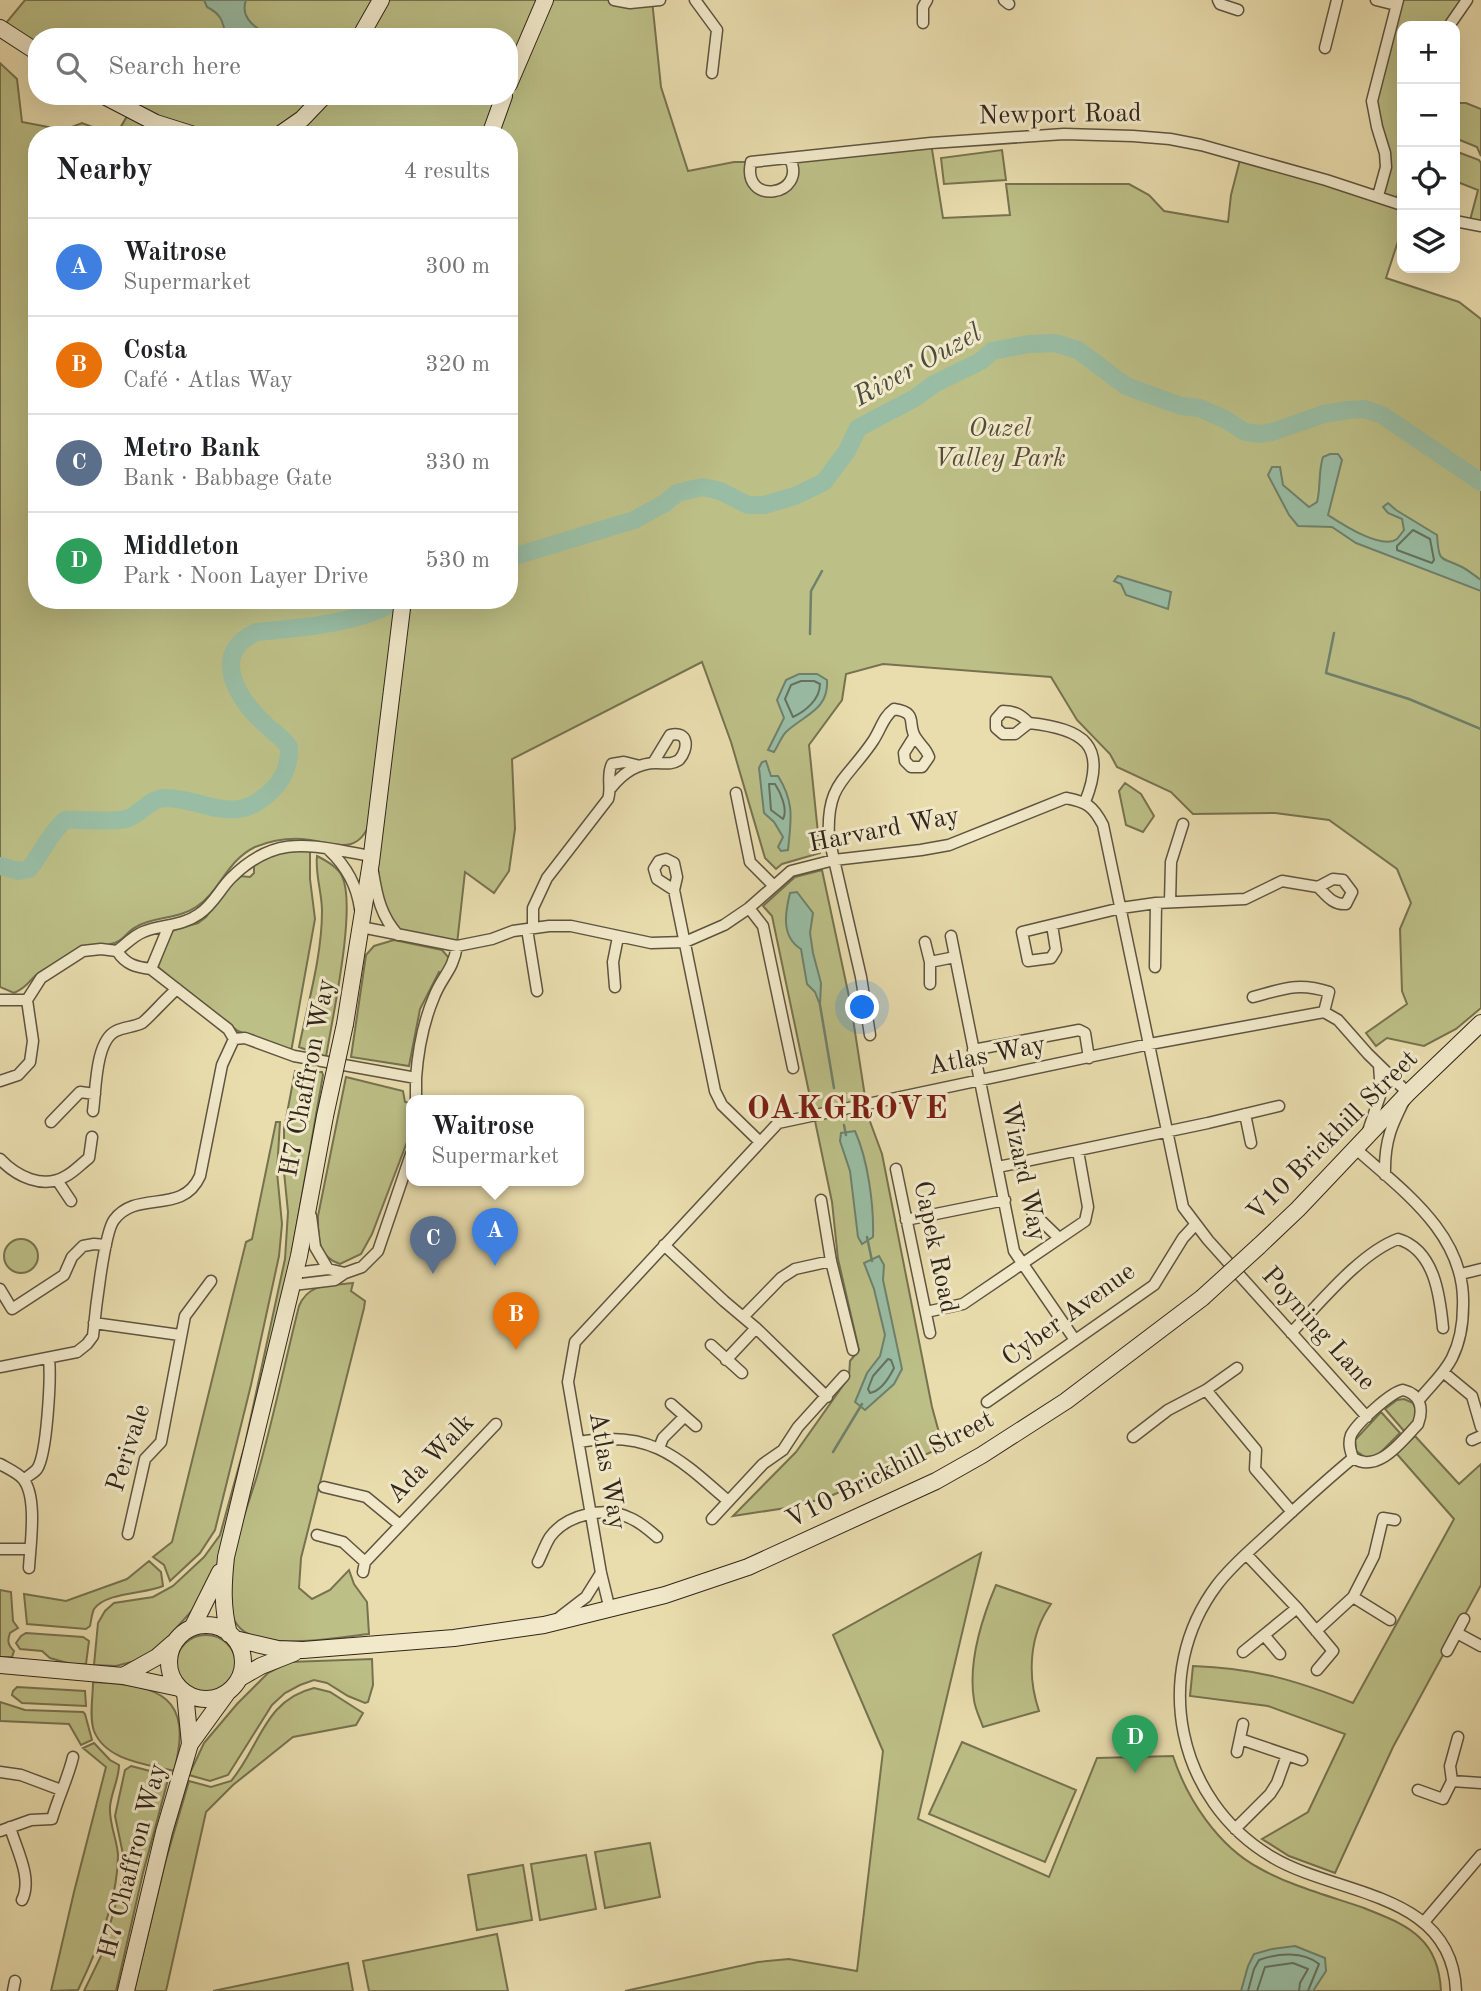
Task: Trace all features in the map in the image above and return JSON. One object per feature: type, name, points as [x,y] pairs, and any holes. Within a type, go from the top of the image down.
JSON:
[{"type":"street","points":[[365,28],[381,0]]},
{"type":"street","points":[[518,63],[545,0]]},
{"type":"street","points":[[614,0],[630,4],[660,0]]},
{"type":"street","points":[[695,0],[717,30],[712,73]]},
{"type":"street","points":[[923,23],[923,7],[927,0]]},
{"type":"street","points":[[1218,0],[1220,4],[1238,10]]},
{"type":"street","points":[[1325,48],[1337,0]]},
{"type":"street","points":[[1376,0],[1397,3],[1372,101],[1385,153],[1384,177],[1378,196]]},
{"type":"street","points":[[1452,21],[1467,0]]},
{"type":"street","points":[[0,28],[28,46]]},
{"type":"street","points":[[121,105],[166,126]]},
{"type":"street","points":[[292,126],[315,105]]},
{"type":"street","points":[[493,126],[501,105]]},
{"type":"street","name":"Newport Road","points":[[790,159],[793,166],[791,180],[782,189],[775,192],[762,190],[753,182],[751,162],[932,143],[1064,134],[1133,136],[1201,145],[1397,203]]},
{"type":"street","points":[[1460,221],[1481,226]]},
{"type":"street","name":"H7 Chaffron Way","points":[[232,1637],[223,1613],[222,1592],[226,1558],[294,1279],[345,1024],[372,859],[401,609]]},
{"type":"street","points":[[870,1035],[861,977],[829,838],[828,819],[832,796],[873,741],[887,714],[894,709],[905,710],[911,717],[914,737]]},
{"type":"street","points":[[1030,723],[1055,726],[1072,732],[1086,744],[1096,762],[1094,780],[1085,802],[1098,814],[1103,825],[1150,1044]]},
{"type":"street","points":[[537,991],[530,928],[533,908],[547,878],[597,815],[608,799],[611,788],[628,770],[653,763]]},
{"type":"street","points":[[736,793],[750,862],[773,884]]},
{"type":"street","name":"Harvard Way","points":[[457,946],[530,928],[571,926],[651,943],[685,942],[724,925],[749,908],[773,884],[791,871],[834,860],[949,845],[1066,798],[1085,802]]},
{"type":"street","points":[[1170,902],[1171,863],[1183,824]]},
{"type":"street","points":[[0,1081],[18,1075],[30,1062],[33,1041],[27,1000],[41,978],[83,951],[117,951],[141,932],[168,928],[201,913],[229,880],[261,855],[278,847],[291,845],[328,849],[372,859],[378,904],[398,935]]},
{"type":"street","points":[[328,849],[341,862],[353,881],[359,900],[361,926],[457,946],[451,969],[434,994],[424,1023],[418,1053],[416,1095]]},
{"type":"street","points":[[1052,925],[1121,908],[1156,903],[1245,899],[1282,881],[1318,887]]},
{"type":"street","points":[[674,890],[715,1091],[722,1105],[760,1142]]},
{"type":"street","points":[[1155,967],[1156,903]]},
{"type":"street","points":[[749,908],[763,926],[793,1068]]},
{"type":"street","points":[[151,969],[168,928]]},
{"type":"street","name":"Wizard Way","points":[[951,936],[1014,1251],[1074,1340]]},
{"type":"street","points":[[615,987],[613,962],[618,937]]},
{"type":"street","points":[[925,942],[930,962],[930,984]]},
{"type":"street","points":[[117,951],[124,961],[131,965],[151,969],[228,1029],[234,1039]]},
{"type":"street","points":[[930,962],[956,957]]},
{"type":"street","points":[[1253,997],[1309,985],[1329,992],[1324,1012],[1338,1020],[1408,1093],[1390,1126],[1386,1142],[1385,1175]]},
{"type":"street","points":[[93,1111],[101,1052],[106,1037],[115,1031],[143,1022],[177,989]]},
{"type":"street","points":[[0,1000],[27,1000]]},
{"type":"street","name":"Atlas Way","points":[[610,1610],[601,1573],[568,1382],[575,1342],[778,1123],[1150,1044],[1324,1012]]},
{"type":"street","name":"V10 Brickhill Street","points":[[232,1637],[278,1648],[303,1650],[454,1638],[549,1624],[665,1595],[748,1567],[936,1481],[1022,1430],[1103,1374],[1202,1298],[1259,1246],[1408,1093],[1481,1023]]},
{"type":"street","points":[[973,1050],[1079,1030],[1085,1033],[1089,1058]]},
{"type":"street","points":[[234,1039],[245,1038],[286,1054],[416,1078]]},
{"type":"street","points":[[0,1367],[77,1352],[93,1336],[109,1228],[123,1210],[179,1198],[195,1186],[200,1176],[222,1065],[234,1039]]},
{"type":"street","name":"Poyning Lane","points":[[1150,1044],[1183,1207],[1208,1240],[1367,1417]]},
{"type":"street","points":[[1379,1065],[1381,1093],[1361,1143],[1385,1175],[1427,1214],[1440,1230],[1461,1274],[1464,1298],[1460,1335],[1451,1360],[1419,1400]]},
{"type":"street","points":[[51,1122],[80,1092],[95,1094]]},
{"type":"street","points":[[998,1167],[1279,1106]]},
{"type":"street","points":[[1245,1114],[1251,1143]]},
{"type":"street","points":[[0,1159],[17,1175],[45,1182],[57,1180],[66,1177],[89,1158],[92,1138]]},
{"type":"street","points":[[926,1312],[963,1304],[1084,1221],[1088,1207],[1078,1151]]},
{"type":"street","points":[[294,1279],[335,1280],[362,1267],[377,1251],[406,1168]]},
{"type":"street","name":"Capek Road","points":[[895,1169],[930,1333]]},
{"type":"street","points":[[57,1180],[71,1201]]},
{"type":"street","points":[[821,1200],[831,1261],[853,1350]]},
{"type":"street","points":[[906,1220],[1005,1200]]},
{"type":"street","points":[[309,1203],[315,1247],[328,1269]]},
{"type":"street","points":[[1032,1212],[1059,1238]]},
{"type":"street","name":"Cyber Avenue","points":[[987,1402],[1154,1284],[1183,1238],[1195,1225]]},
{"type":"street","points":[[1291,1333],[1362,1261],[1383,1244],[1398,1239],[1419,1253],[1431,1270],[1439,1291],[1443,1328]]},
{"type":"street","points":[[0,1289],[12,1309],[64,1275],[72,1257],[83,1246],[106,1245]]},
{"type":"street","points":[[664,1245],[723,1301],[757,1328],[827,1397]]},
{"type":"street","points":[[744,1317],[781,1278],[795,1269],[831,1261]]},
{"type":"street","points":[[294,1279],[328,1269],[345,1273]]},
{"type":"street","points":[[1461,1274],[1481,1269]]},
{"type":"street","name":"Perivale","points":[[128,1534],[145,1459],[161,1442],[185,1316],[214,1277]]},
{"type":"street","points":[[94,1324],[180,1335]]},
{"type":"street","points":[[726,1360],[757,1328]]},
{"type":"street","points":[[711,1345],[742,1373]]},
{"type":"street","points":[[24,1480],[37,1468],[41,1453],[51,1381],[49,1359]]},
{"type":"street","points":[[1133,1437],[1168,1410],[1206,1390],[1237,1368]]},
{"type":"street","points":[[1443,1372],[1472,1396],[1481,1427]]},
{"type":"street","points":[[712,1519],[763,1464],[783,1450],[798,1427],[844,1376]]},
{"type":"street","points":[[1206,1390],[1256,1450],[1255,1469],[1292,1511]]},
{"type":"street","points":[[1396,1391],[1410,1392],[1419,1400],[1421,1415],[1418,1424],[1383,1458],[1366,1463],[1353,1458],[1349,1446],[1352,1434],[1396,1391]]},
{"type":"street","points":[[671,1404],[696,1426]]},
{"type":"street","points":[[659,1448],[663,1438],[684,1417]]},
{"type":"street","name":"Ada Walk","points":[[317,1535],[342,1542],[364,1567],[496,1424]]},
{"type":"street","points":[[579,1442],[621,1438],[659,1448],[687,1465],[727,1501]]},
{"type":"street","points":[[1353,1458],[1246,1554],[1217,1585],[1202,1608],[1185,1652],[1180,1679],[1181,1723],[1191,1761],[1213,1805],[1235,1829],[1289,1867],[1393,1903],[1424,1922],[1448,1955],[1455,1976],[1456,1991]]},
{"type":"street","points":[[0,1464],[24,1480],[30,1496],[29,1568]]},
{"type":"street","name":"Ada Walk","points":[[324,1487],[366,1497],[400,1525]]},
{"type":"street","points":[[538,1562],[550,1538],[560,1526],[576,1517],[612,1512],[630,1517],[657,1537]]},
{"type":"street","points":[[1317,1632],[1353,1597],[1374,1556],[1383,1518]]},
{"type":"street","points":[[0,1549],[30,1549]]},
{"type":"street","points":[[1246,1554],[1333,1651],[1317,1670]]},
{"type":"street","name":"H7 Chaffron Way","points":[[192,1628],[226,1558]]},
{"type":"street","points":[[549,1624],[586,1597],[601,1573]]},
{"type":"street","points":[[1353,1597],[1390,1620]]},
{"type":"street","points":[[1243,1652],[1297,1608]]},
{"type":"street","points":[[1447,1651],[1464,1619]]},
{"type":"street","points":[[0,1665],[123,1676],[182,1690],[206,1699],[227,1693],[240,1678],[243,1658],[232,1637],[212,1626],[192,1628],[157,1657],[123,1676]]},
{"type":"street","points":[[1457,1633],[1481,1646]]},
{"type":"street","points":[[1264,1636],[1280,1654]]},
{"type":"street","points":[[177,1639],[169,1659],[173,1679],[182,1690]]},
{"type":"street","name":"V10 Brickhill Street","points":[[240,1678],[282,1657],[303,1650]]},
{"type":"street","name":"H7 Chaffron Way","points":[[182,1690],[187,1752]]},
{"type":"street","name":"H7 Chaffron Way","points":[[126,1991],[187,1752],[227,1693]]},
{"type":"street","points":[[1237,1752],[1243,1724]]},
{"type":"street","points":[[1418,1790],[1443,1799],[1452,1781],[1450,1766],[1458,1737]]},
{"type":"street","points":[[1240,1739],[1302,1760]]},
{"type":"street","points":[[1235,1829],[1270,1794],[1287,1755]]},
{"type":"street","points":[[22,1900],[26,1892],[26,1879],[5,1829],[30,1820],[52,1819],[61,1790],[70,1773],[73,1757]]},
{"type":"street","points":[[0,1772],[21,1775],[61,1790]]},
{"type":"street","points":[[1452,1781],[1481,1783]]},
{"type":"street","points":[[1424,1922],[1481,1855]]},
{"type":"green space","name":"Ouzel Valley Park","points":[[25,0],[652,0],[661,87],[688,171],[734,162],[751,162],[758,188],[782,189],[792,162],[931,143],[943,218],[1010,215],[1006,184],[1129,184],[1149,195],[1164,211],[1228,222],[1231,195],[1241,156],[1378,196],[1384,177],[1372,101],[1398,0],[1467,0],[1452,21],[1397,21],[1397,244],[1386,278],[1459,302],[1481,319],[1481,1008],[1456,1029],[1424,1046],[1387,1038],[1376,1046],[1366,1033],[1407,1004],[1402,991],[1400,929],[1411,903],[1397,869],[1329,820],[1275,813],[1193,814],[1171,792],[1117,767],[1110,754],[1077,720],[1051,677],[883,664],[846,674],[842,700],[809,745],[820,853],[782,864],[776,869],[765,858],[731,742],[702,662],[512,759],[515,829],[509,871],[494,893],[465,872],[457,944],[398,935],[378,904],[370,822],[358,841],[350,844],[290,839],[255,847],[237,860],[204,901],[189,911],[150,921],[133,929],[118,942],[110,944],[110,947],[48,967],[14,993],[0,987],[0,63],[17,79],[22,122],[43,126],[28,126],[28,609],[518,609],[518,126],[121,126],[130,111],[120,105],[518,105],[518,28],[28,28],[28,46],[1,29]]},
{"type":"green space","points":[[1460,103],[1481,109],[1481,156],[1477,147],[1460,140]]},
{"type":"green space","points":[[1002,150],[1006,180],[944,184],[941,158]]},
{"type":"green space","points":[[1460,153],[1481,163],[1481,226],[1469,224],[1478,190],[1460,183]]},
{"type":"green space","points":[[1125,783],[1141,794],[1154,816],[1143,832],[1126,825],[1119,791]]},
{"type":"green space","points":[[291,849],[310,851],[315,919],[291,1052],[238,1031],[158,967],[169,935],[174,930],[198,923],[206,917],[228,886],[239,876],[250,877],[254,873],[254,865],[261,859]]},
{"type":"green space","points":[[317,856],[331,864],[342,876],[347,912],[338,991],[326,1057],[299,1047],[320,945],[322,904]]},
{"type":"green space","points":[[822,870],[851,1006],[868,1116],[882,1154],[932,1407],[943,1447],[826,1498],[786,1508],[733,1516],[796,1452],[849,1377],[850,1361],[859,1350],[838,1259],[832,1202],[772,916],[763,906],[795,877]]},
{"type":"green space","points":[[394,940],[442,950],[449,958],[444,974],[439,972],[420,1009],[409,1066],[351,1057],[366,955],[374,946]]},
{"type":"green space","points":[[295,1071],[322,1072],[323,1075],[285,1292],[223,1552],[207,1594],[161,1645],[139,1660],[116,1666],[94,1665],[98,1623],[105,1611],[114,1603],[153,1597],[173,1586],[204,1557],[220,1535],[245,1444],[285,1259],[288,1212],[284,1129]]},
{"type":"green space","points":[[346,1077],[403,1091],[406,1102],[406,1145],[372,1234],[361,1254],[340,1264],[332,1261],[320,1245],[318,1216]]},
{"type":"green space","points":[[276,1122],[280,1122],[277,1172],[282,1224],[279,1256],[251,1385],[215,1530],[200,1553],[170,1581],[164,1565],[153,1557],[172,1542],[246,1242],[252,1239]]},
{"type":"green space","points":[[21,1239],[33,1244],[38,1256],[33,1268],[21,1273],[9,1268],[4,1256],[9,1244]]},
{"type":"green space","points":[[353,1283],[351,1291],[365,1301],[364,1308],[301,1558],[299,1588],[312,1599],[330,1590],[349,1570],[354,1584],[367,1602],[369,1634],[302,1641],[265,1639],[240,1628],[230,1610],[227,1589],[235,1546],[263,1455],[299,1306],[303,1298],[314,1289]]},
{"type":"green space","points":[[1404,1399],[1413,1403],[1416,1415],[1404,1431],[1385,1409],[1397,1400]]},
{"type":"green space","points":[[1381,1412],[1400,1433],[1378,1455],[1368,1459],[1356,1451],[1355,1440]]},
{"type":"green space","points":[[1415,1436],[1459,1484],[1481,1464],[1481,1585],[1393,1747],[1335,1873],[1289,1856],[1262,1839],[1308,1812],[1345,1734],[1268,1706],[1190,1696],[1193,1666],[1236,1669],[1274,1677],[1353,1703],[1454,1519],[1396,1453]]},
{"type":"green space","points":[[981,1553],[918,1819],[1049,1877],[1097,1758],[1173,1756],[1196,1805],[1230,1847],[1244,1859],[1284,1880],[1364,1908],[1408,1928],[1425,1943],[1433,1956],[1441,1991],[625,1991],[758,1962],[789,1959],[857,1971],[883,1751],[833,1635]]},
{"type":"green space","points":[[149,1561],[161,1572],[163,1586],[107,1599],[94,1609],[90,1626],[86,1629],[27,1624],[24,1594],[66,1601],[127,1579]]},
{"type":"green space","points":[[996,1585],[1051,1604],[1038,1629],[1032,1656],[1033,1684],[1039,1711],[983,1727],[975,1703],[973,1671],[981,1626]]},
{"type":"green space","points":[[0,1590],[11,1592],[13,1621],[18,1628],[10,1633],[9,1645],[14,1651],[12,1657],[0,1657]]},
{"type":"green space","points":[[26,1633],[83,1637],[89,1641],[86,1664],[71,1664],[50,1658],[42,1651],[20,1649],[16,1643]]},
{"type":"green space","points":[[200,1635],[212,1635],[231,1648],[236,1665],[234,1677],[223,1690],[212,1695],[200,1695],[181,1682],[176,1671],[176,1659],[189,1640]]},
{"type":"green space","points":[[372,1659],[373,1685],[368,1702],[348,1696],[327,1683],[314,1680],[300,1685],[285,1693],[272,1705],[228,1775],[210,1781],[189,1775],[204,1743],[268,1673],[289,1662]]},
{"type":"green space","points":[[93,1682],[137,1687],[166,1700],[175,1711],[179,1726],[179,1746],[174,1771],[128,1760],[108,1749],[100,1741],[92,1720]]},
{"type":"green space","points":[[17,1687],[85,1691],[86,1706],[22,1703],[12,1695]]},
{"type":"green space","points":[[314,1688],[330,1692],[363,1713],[356,1725],[293,1737],[233,1785],[206,1812],[166,1991],[134,1991],[165,1863],[189,1781],[211,1787],[231,1781],[273,1714],[297,1694]]},
{"type":"green space","points":[[0,1702],[25,1710],[83,1712],[92,1740],[81,1745],[69,1724],[0,1721]]},
{"type":"green space","points":[[962,1742],[1076,1790],[1045,1862],[929,1814]]},
{"type":"green space","points":[[94,1743],[110,1760],[119,1765],[110,1807],[118,1855],[114,1890],[99,1942],[78,1990],[51,1991],[106,1767],[83,1748]]},
{"type":"green space","points":[[131,1766],[169,1776],[116,1991],[84,1991],[101,1956],[124,1875],[124,1859],[115,1816],[125,1770]]},
{"type":"green space","points":[[650,1843],[660,1897],[605,1908],[595,1852]]},
{"type":"green space","points":[[586,1855],[596,1909],[540,1920],[531,1864]]},
{"type":"green space","points":[[523,1865],[532,1920],[477,1930],[468,1875]]},
{"type":"green space","points":[[497,1934],[508,1991],[369,1991],[363,1961]]},
{"type":"green space","points":[[348,1963],[353,1991],[213,1991]]},
{"type":"water","points":[[204,0],[246,0],[245,13],[258,28],[224,28],[221,19],[207,7]]},
{"type":"water","points":[[1338,454],[1342,460],[1328,515],[1372,539],[1390,541],[1397,539],[1404,530],[1402,519],[1388,513],[1383,507],[1388,503],[1437,535],[1442,558],[1481,580],[1481,591],[1356,543],[1332,527],[1298,526],[1289,515],[1268,475],[1272,467],[1280,467],[1283,485],[1309,507],[1317,502],[1321,463],[1323,457]]},
{"type":"water","points":[[1118,576],[1171,592],[1168,609],[1126,595],[1121,584],[1114,581]]},
{"type":"water","points":[[799,674],[817,674],[827,680],[824,698],[814,711],[786,732],[774,752],[768,750],[784,718],[777,700],[786,680]]},
{"type":"water","points":[[766,761],[771,776],[778,776],[789,803],[791,821],[788,850],[781,851],[778,847],[783,837],[774,822],[764,813],[759,768],[762,762]]},
{"type":"water","points":[[797,892],[813,913],[810,933],[821,983],[820,1005],[815,992],[807,984],[801,949],[787,931],[786,916],[790,893]]},
{"type":"water","points":[[855,1131],[867,1169],[872,1211],[873,1237],[862,1244],[858,1237],[850,1171],[840,1141],[841,1133]]},
{"type":"water","points":[[879,1256],[884,1265],[883,1280],[902,1369],[894,1384],[865,1410],[855,1402],[867,1373],[880,1356],[885,1335],[874,1289],[864,1263]]},
{"type":"water","points":[[1295,1946],[1325,1958],[1326,1971],[1313,1991],[1241,1991],[1254,1954]]},
{"type":"waterway","name":"River Ouzel","points":[[518,555],[634,520],[677,493],[693,489],[703,487],[720,491],[748,505],[764,505],[795,496],[824,482],[847,451],[858,428],[915,398],[934,384],[981,361],[992,351],[1029,344],[1054,343],[1078,350],[1126,386],[1181,406],[1200,408],[1245,432],[1272,432],[1324,414],[1364,409],[1382,415],[1481,482]]},
{"type":"waterway","points":[[810,634],[811,591],[822,571]]},
{"type":"waterway","name":"River Ouzel","points":[[0,866],[19,871],[29,869],[54,831],[65,820],[107,821],[129,818],[155,800],[166,798],[222,809],[248,807],[262,799],[282,778],[288,763],[289,747],[245,702],[232,677],[234,652],[242,641],[257,632],[349,619],[380,609]]},
{"type":"waterway","points":[[1334,633],[1326,673],[1409,699],[1481,729]]},
{"type":"waterway","points":[[820,1005],[834,1088]]},
{"type":"waterway","points":[[844,1125],[846,1135]]},
{"type":"waterway","points":[[867,1237],[872,1261]]},
{"type":"waterway","points":[[833,1452],[862,1404]]},
{"type":"place","name":"Waitrose","points":[[495,1266]]},
{"type":"place","name":"Metro Bank","points":[[433,1274]]},
{"type":"place","name":"Costa","points":[[516,1350]]},
{"type":"place","name":"Middleton","points":[[1135,1773]]},
{"type":"district","name":"OAKGROVE","points":[[848,1109]]}]
